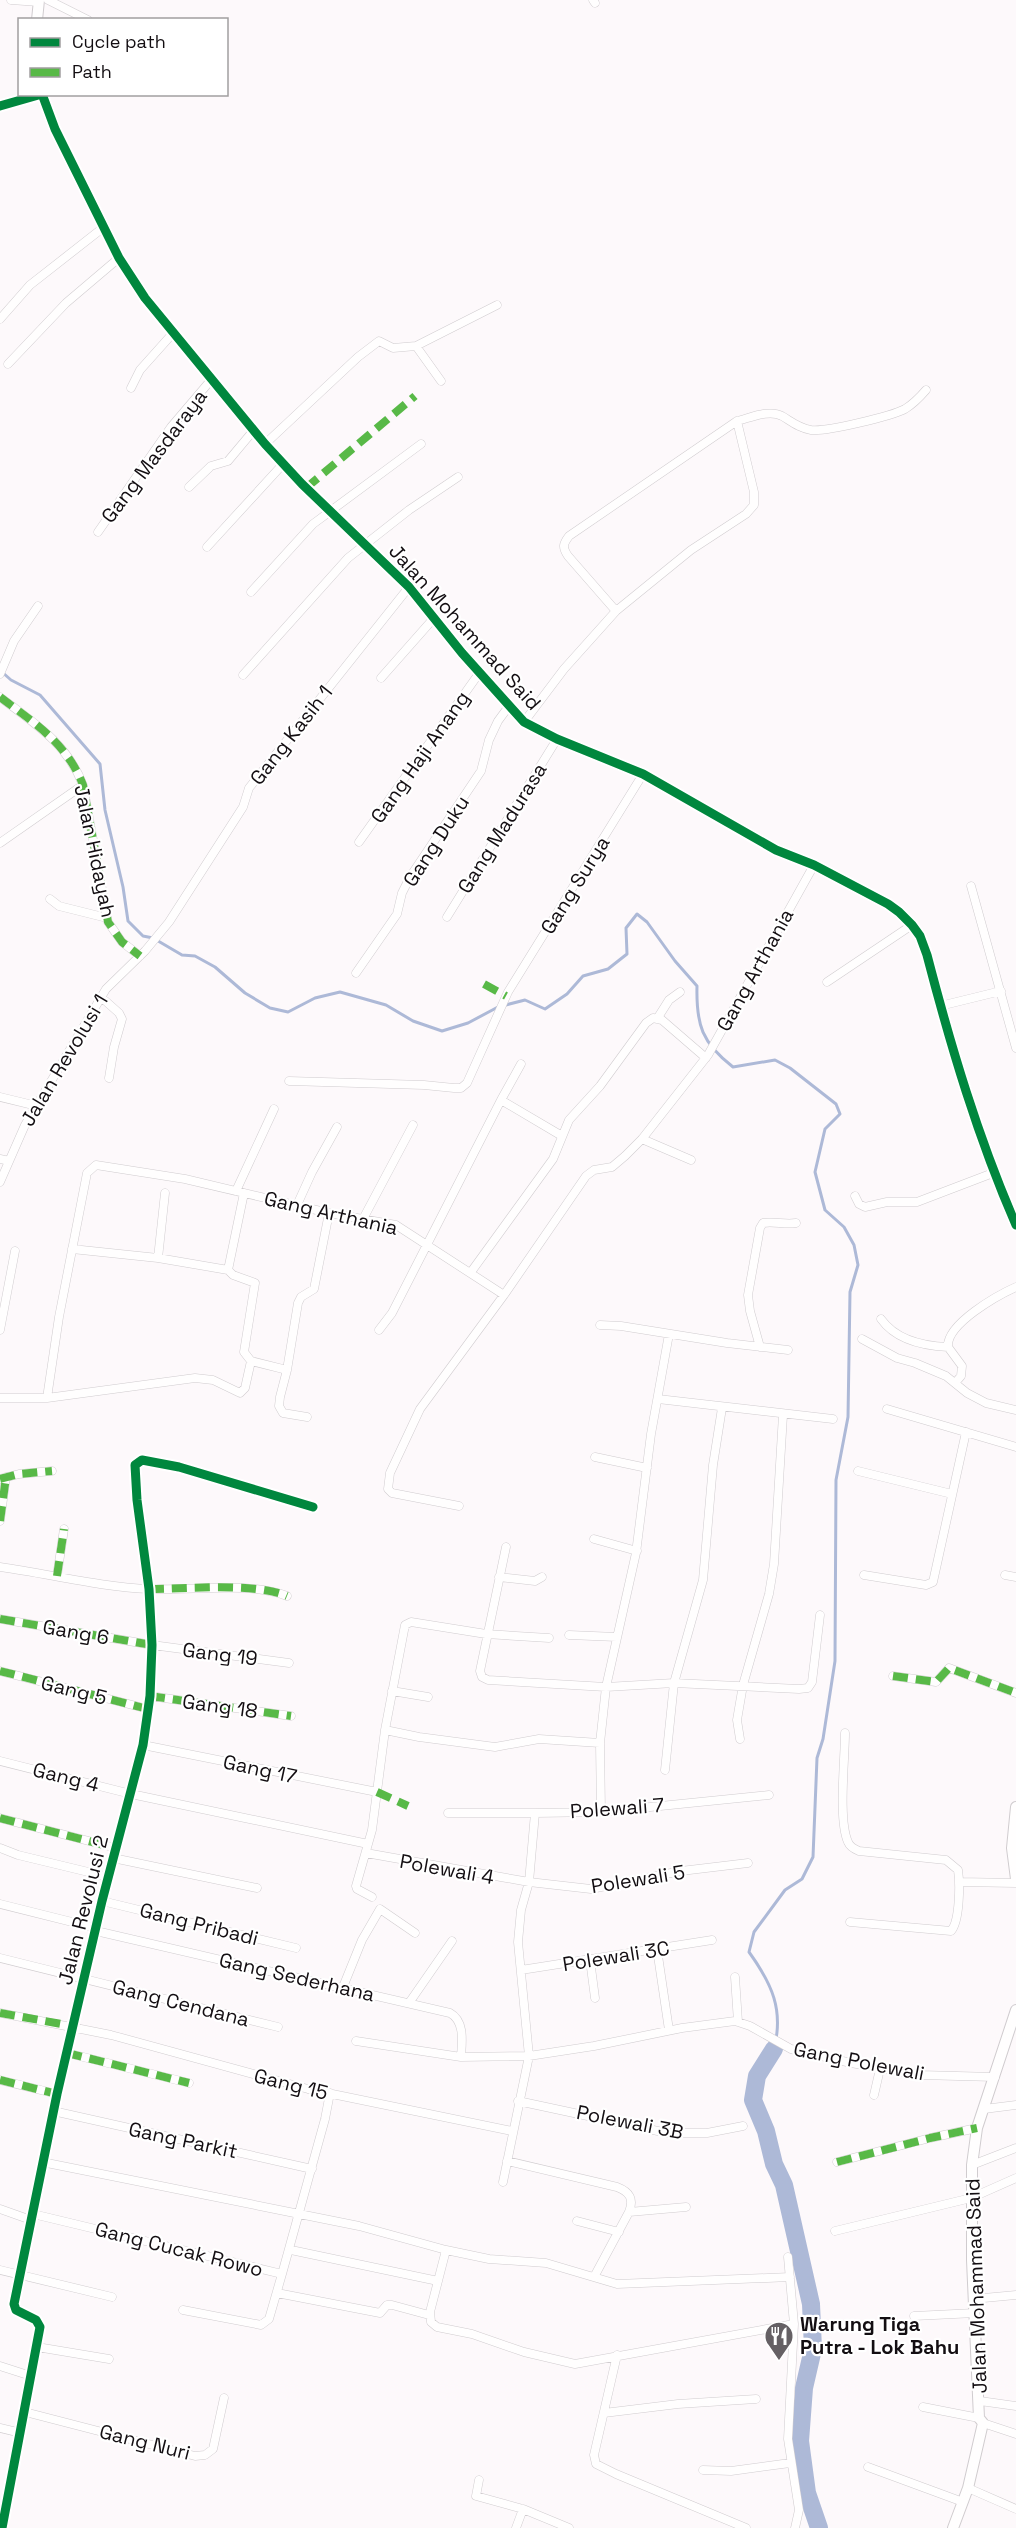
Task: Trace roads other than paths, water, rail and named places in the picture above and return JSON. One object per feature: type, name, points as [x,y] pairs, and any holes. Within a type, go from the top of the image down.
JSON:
[{"type":"street","points":[[11,0],[42,1],[83,18]]},
{"type":"street","points":[[38,18],[42,1]]},
{"type":"street","points":[[0,106],[35,96]]},
{"type":"street","name":"Jalan Mohammad Said","points":[[43,96],[55,129],[119,258],[145,298],[266,444],[330,511],[409,587],[524,722],[557,739],[643,774],[776,850],[814,865],[888,904],[912,926],[920,936],[927,955],[958,1070],[993,1173],[1016,1225]]},
{"type":"street","points":[[0,319],[30,285],[104,227]]},
{"type":"street","points":[[8,364],[66,303],[119,258]]},
{"type":"street","points":[[266,444],[379,341],[393,348],[417,346],[497,305]]},
{"type":"street","points":[[131,388],[140,370],[174,332]]},
{"type":"street","points":[[417,346],[441,381]]},
{"type":"street","name":"Gang Masdaraya","points":[[98,532],[171,427],[211,380]]},
{"type":"street","points":[[616,611],[567,556],[563,549],[564,542],[569,536],[737,421],[774,414],[783,417],[795,426],[818,430],[897,412],[911,405],[926,390]]},
{"type":"street","points":[[524,722],[564,669],[616,611],[691,550],[746,514],[754,505],[754,492],[737,421]]},
{"type":"street","points":[[189,487],[211,466],[228,461],[254,430]]},
{"type":"street","points":[[250,592],[313,524],[421,444]]},
{"type":"street","points":[[207,547],[284,463]]},
{"type":"street","points":[[243,675],[324,582],[364,544],[458,477]]},
{"type":"street","name":"Gang Kasih 1","points":[[142,953],[169,922],[243,807],[249,789],[409,587]]},
{"type":"street","points":[[2,672],[14,641],[38,606]]},
{"type":"street","points":[[381,678],[434,618]]},
{"type":"street","name":"Gang Haji Anang","points":[[359,842],[480,672]]},
{"type":"street","name":"Jalan Hidayah","points":[[0,697],[56,740],[77,769],[83,785],[110,927],[122,942],[142,953]]},
{"type":"street","name":"Gang Duku","points":[[356,973],[397,914],[402,893],[410,877],[481,771],[489,740],[498,721],[509,706]]},
{"type":"street","name":"Gang Madurasa","points":[[447,917],[557,739]]},
{"type":"street","name":"Gang Surya","points":[[289,1081],[424,1084],[461,1088],[467,1083],[506,996],[643,774]]},
{"type":"street","points":[[0,843],[83,785]]},
{"type":"street","name":"Gang Arthania","points":[[47,1398],[87,1173],[96,1165],[185,1179],[329,1213],[396,1225],[504,1294],[586,1176],[594,1170],[612,1167],[642,1139],[707,1057],[814,865]]},
{"type":"street","points":[[970,886],[1016,1048]]},
{"type":"street","points":[[50,899],[59,906],[107,918]]},
{"type":"street","points":[[827,982],[912,926]]},
{"type":"street","name":"Jalan Revolusi 1","points":[[0,1182],[4,1160],[101,998],[114,979],[142,953]]},
{"type":"street","points":[[940,1006],[1001,991]]},
{"type":"street","points":[[657,1019],[669,999],[680,992]]},
{"type":"street","points":[[101,998],[119,1013],[122,1019],[114,1047],[110,1078]]},
{"type":"street","points":[[471,1272],[553,1159],[575,1112],[600,1086],[650,1019],[662,1020],[707,1057]]},
{"type":"street","points":[[378,1330],[392,1313],[521,1064]]},
{"type":"street","points":[[0,1097],[37,1106]]},
{"type":"street","points":[[501,1100],[562,1136]]},
{"type":"street","points":[[228,1270],[240,1192],[274,1109]]},
{"type":"street","points":[[363,1219],[413,1125]]},
{"type":"street","points":[[297,1205],[337,1127]]},
{"type":"street","points":[[642,1139],[691,1160]]},
{"type":"street","points":[[855,1196],[859,1204],[865,1207],[887,1202],[917,1202],[993,1173]]},
{"type":"street","points":[[158,1258],[165,1193]]},
{"type":"street","points":[[307,1417],[283,1413],[280,1410],[280,1397],[298,1303],[301,1297],[314,1289],[329,1213]]},
{"type":"street","points":[[760,1347],[750,1311],[748,1294],[760,1228],[763,1223],[768,1222],[781,1225],[796,1223]]},
{"type":"street","points":[[72,1249],[158,1258],[228,1270],[233,1275],[255,1283],[244,1352],[251,1361],[287,1370]]},
{"type":"street","points":[[0,1330],[15,1251]]},
{"type":"street","points":[[955,1383],[961,1376],[962,1366],[948,1347],[950,1336],[969,1316],[1016,1287]]},
{"type":"street","points":[[459,1506],[392,1493],[388,1489],[390,1473],[420,1409],[504,1294]]},
{"type":"street","points":[[881,1319],[894,1331],[925,1346],[948,1347]]},
{"type":"street","points":[[600,1326],[621,1326],[788,1350]]},
{"type":"street","points":[[601,1812],[600,1743],[606,1687],[637,1551],[657,1399],[669,1334]]},
{"type":"street","points":[[862,1339],[882,1351],[932,1369],[986,1403],[1016,1410]]},
{"type":"street","points":[[0,1398],[47,1398],[195,1378],[213,1380],[240,1393],[245,1388],[251,1361]]},
{"type":"street","points":[[657,1399],[833,1419]]},
{"type":"street","points":[[665,1770],[674,1683],[703,1580],[713,1465],[722,1408]]},
{"type":"street","points":[[887,1409],[1016,1447]]},
{"type":"street","points":[[740,1739],[737,1720],[743,1685],[769,1594],[774,1564],[783,1415]]},
{"type":"street","points":[[864,1575],[930,1585],[934,1578],[966,1431]]},
{"type":"street","points":[[595,1457],[647,1468]]},
{"type":"street","name":"Jalan Revolusi 2","points":[[2,2528],[37,2347],[39,2323],[15,2307],[20,2275],[53,2111],[102,1901],[143,1745],[150,1696],[152,1645],[149,1590],[136,1500],[135,1470],[138,1461],[154,1461],[313,1507]]},
{"type":"street","points":[[858,1470],[952,1494]]},
{"type":"street","points":[[0,1521],[3,1478],[52,1471]]},
{"type":"street","points":[[57,1576],[64,1529]]},
{"type":"street","points":[[594,1539],[637,1551]]},
{"type":"street","points":[[506,1547],[486,1634],[480,1671],[484,1678],[606,1687],[674,1683],[808,1688],[814,1674],[820,1615]]},
{"type":"street","points":[[0,1567],[149,1590],[250,1589],[276,1591],[287,1596]]},
{"type":"street","points":[[1005,1575],[1016,1577]]},
{"type":"street","points":[[500,1577],[535,1581],[543,1577]]},
{"type":"street","name":"Gang 6","points":[[0,1619],[152,1645]]},
{"type":"street","points":[[372,1897],[357,1889],[356,1886],[368,1844],[385,1730],[405,1625],[411,1622],[486,1634],[549,1638]]},
{"type":"street","points":[[569,1635],[617,1637]]},
{"type":"street","name":"Gang 19","points":[[152,1645],[289,1663]]},
{"type":"street","points":[[893,1676],[936,1682],[949,1668],[1016,1693]]},
{"type":"street","name":"Gang 5","points":[[0,1671],[148,1709]]},
{"type":"street","points":[[392,1691],[428,1697]]},
{"type":"street","name":"Gang 18","points":[[150,1696],[291,1716]]},
{"type":"street","points":[[385,1730],[418,1737],[495,1747],[538,1739],[600,1743]]},
{"type":"street","points":[[845,1733],[843,1805],[844,1828],[848,1843],[859,1851],[946,1860],[958,1870],[959,1882],[956,1919],[951,1930],[850,1922]]},
{"type":"street","name":"Gang 17","points":[[143,1745],[377,1792]]},
{"type":"street","name":"Gang 4","points":[[0,1761],[131,1794],[368,1844]]},
{"type":"street","name":"Polewali 7","points":[[448,1813],[601,1812],[769,1795]]},
{"type":"street","points":[[959,1882],[1016,1881],[1012,1848],[1016,1807]]},
{"type":"street","points":[[503,2182],[529,2055],[519,1927],[529,1882],[534,1813]]},
{"type":"street","points":[[0,1818],[116,1848]]},
{"type":"street","points":[[0,1848],[18,1855],[109,1877]]},
{"type":"street","name":"Polewali 4","points":[[366,1853],[529,1882]]},
{"type":"street","points":[[113,1858],[257,1888]]},
{"type":"street","name":"Polewali 5","points":[[529,1882],[599,1889],[681,1871],[748,1863]]},
{"type":"street","name":"Gang Pribadi","points":[[102,1901],[296,1948]]},
{"type":"street","name":"Gang Sederhana","points":[[0,1904],[408,2003],[456,2017],[460,2026],[461,2057]]},
{"type":"street","points":[[343,1987],[362,1940],[380,1909],[415,1934]]},
{"type":"street","name":"Polewali 3C","points":[[521,1970],[712,1940]]},
{"type":"street","points":[[408,2003],[452,1941]]},
{"type":"street","points":[[657,1949],[669,2030]]},
{"type":"street","name":"Gang Cendana","points":[[0,1958],[278,2026]]},
{"type":"street","points":[[590,1960],[596,1998]]},
{"type":"street","points":[[356,2041],[461,2057],[529,2055],[594,2046],[669,2030],[738,2022],[735,1977]]},
{"type":"street","name":"Jalan Mohammad Said","points":[[953,2528],[968,2488],[981,2420],[973,2299],[972,2165],[977,2128],[1016,2010]]},
{"type":"street","name":"Gang 15","points":[[0,2013],[73,2026],[283,2083],[512,2131]]},
{"type":"street","name":"Gang Polewali","points":[[738,2022],[791,2049],[880,2069],[920,2075],[995,2077]]},
{"type":"street","points":[[67,2053],[189,2083]]},
{"type":"street","points":[[874,2095],[880,2069]]},
{"type":"street","points":[[0,2080],[57,2094]]},
{"type":"street","name":"Gang Cucak Rowo","points":[[0,2209],[282,2274],[291,2250],[330,2093]]},
{"type":"street","name":"Polewali 3B","points":[[518,2101],[667,2133],[706,2133],[742,2126]]},
{"type":"street","points":[[984,2109],[1016,2105]]},
{"type":"street","name":"Gang Parkit","points":[[53,2111],[312,2169]]},
{"type":"street","points":[[837,2162],[977,2128]]},
{"type":"street","points":[[972,2165],[1016,2148]]},
{"type":"street","points":[[507,2161],[624,2190],[632,2200],[629,2212],[594,2277]]},
{"type":"street","points":[[42,2162],[359,2226],[446,2250],[506,2262],[546,2263],[617,2284],[790,2277]]},
{"type":"street","points":[[835,2231],[971,2198],[1016,2178]]},
{"type":"street","points":[[629,2212],[686,2207]]},
{"type":"street","points":[[577,2221],[619,2232]]},
{"type":"street","points":[[291,2250],[438,2281]]},
{"type":"street","points":[[446,2250],[429,2315],[431,2322],[437,2327],[472,2334],[568,2364],[794,2324]]},
{"type":"street","points":[[788,2257],[794,2324],[788,2439],[799,2510],[795,2528]]},
{"type":"street","points":[[0,2270],[112,2296]]},
{"type":"street","points":[[183,2310],[261,2325],[269,2319],[282,2274]]},
{"type":"street","points":[[278,2293],[380,2313],[387,2306],[392,2305],[429,2315]]},
{"type":"street","points":[[973,2299],[1016,2295]]},
{"type":"street","points":[[914,2316],[975,2313]]},
{"type":"street","points":[[37,2347],[109,2359]]},
{"type":"street","points":[[617,2355],[594,2460],[601,2468],[746,2528]]},
{"type":"street","points":[[0,2366],[31,2376]]},
{"type":"street","name":"Gang Nuri","points":[[25,2412],[195,2456],[205,2455],[213,2449],[224,2398]]},
{"type":"street","points":[[604,2414],[678,2404],[756,2399]]},
{"type":"street","points":[[980,2402],[1016,2406]]},
{"type":"street","points":[[923,2407],[981,2420],[1016,2434]]},
{"type":"street","points":[[0,2428],[21,2433]]},
{"type":"street","points":[[703,2470],[731,2471],[790,2463]]},
{"type":"street","points":[[867,2467],[963,2502]]},
{"type":"street","points":[[479,2480],[476,2496],[523,2509],[569,2528]]},
{"type":"street","points":[[968,2488],[1016,2509]]},
{"type":"street","points":[[516,2528],[523,2509]]},
{"type":"waterway","points":[[2,672],[11,680],[40,695],[100,764],[105,810],[123,887],[128,921],[143,936],[153,938],[182,955],[195,956],[215,967],[245,993],[270,1008],[288,1012],[315,998],[340,992],[386,1005],[413,1021],[442,1031],[468,1023],[498,1007],[525,1000],[545,1009],[567,994],[583,976],[608,969],[627,954],[626,928],[637,914],[647,922],[675,961],[697,986],[700,1022],[714,1050],[733,1067],[775,1060],[790,1068],[836,1104],[840,1114],[825,1129],[815,1172],[825,1210],[844,1227],[854,1245],[858,1265],[850,1292],[848,1417],[836,1480],[835,1661],[823,1739],[817,1758],[813,1857],[802,1879],[785,1890],[754,1932],[749,1952],[770,1986],[774,1998],[778,2022],[774,2049]]},
{"type":"waterway","points":[[774,2049],[757,2076],[753,2100],[766,2131],[774,2164],[784,2185],[811,2304],[813,2349],[804,2388],[800,2441],[807,2493],[819,2528]]},
{"type":"place","name":"Warung Tiga Putra - Lok Bahu","points":[[779,2362]]}]
